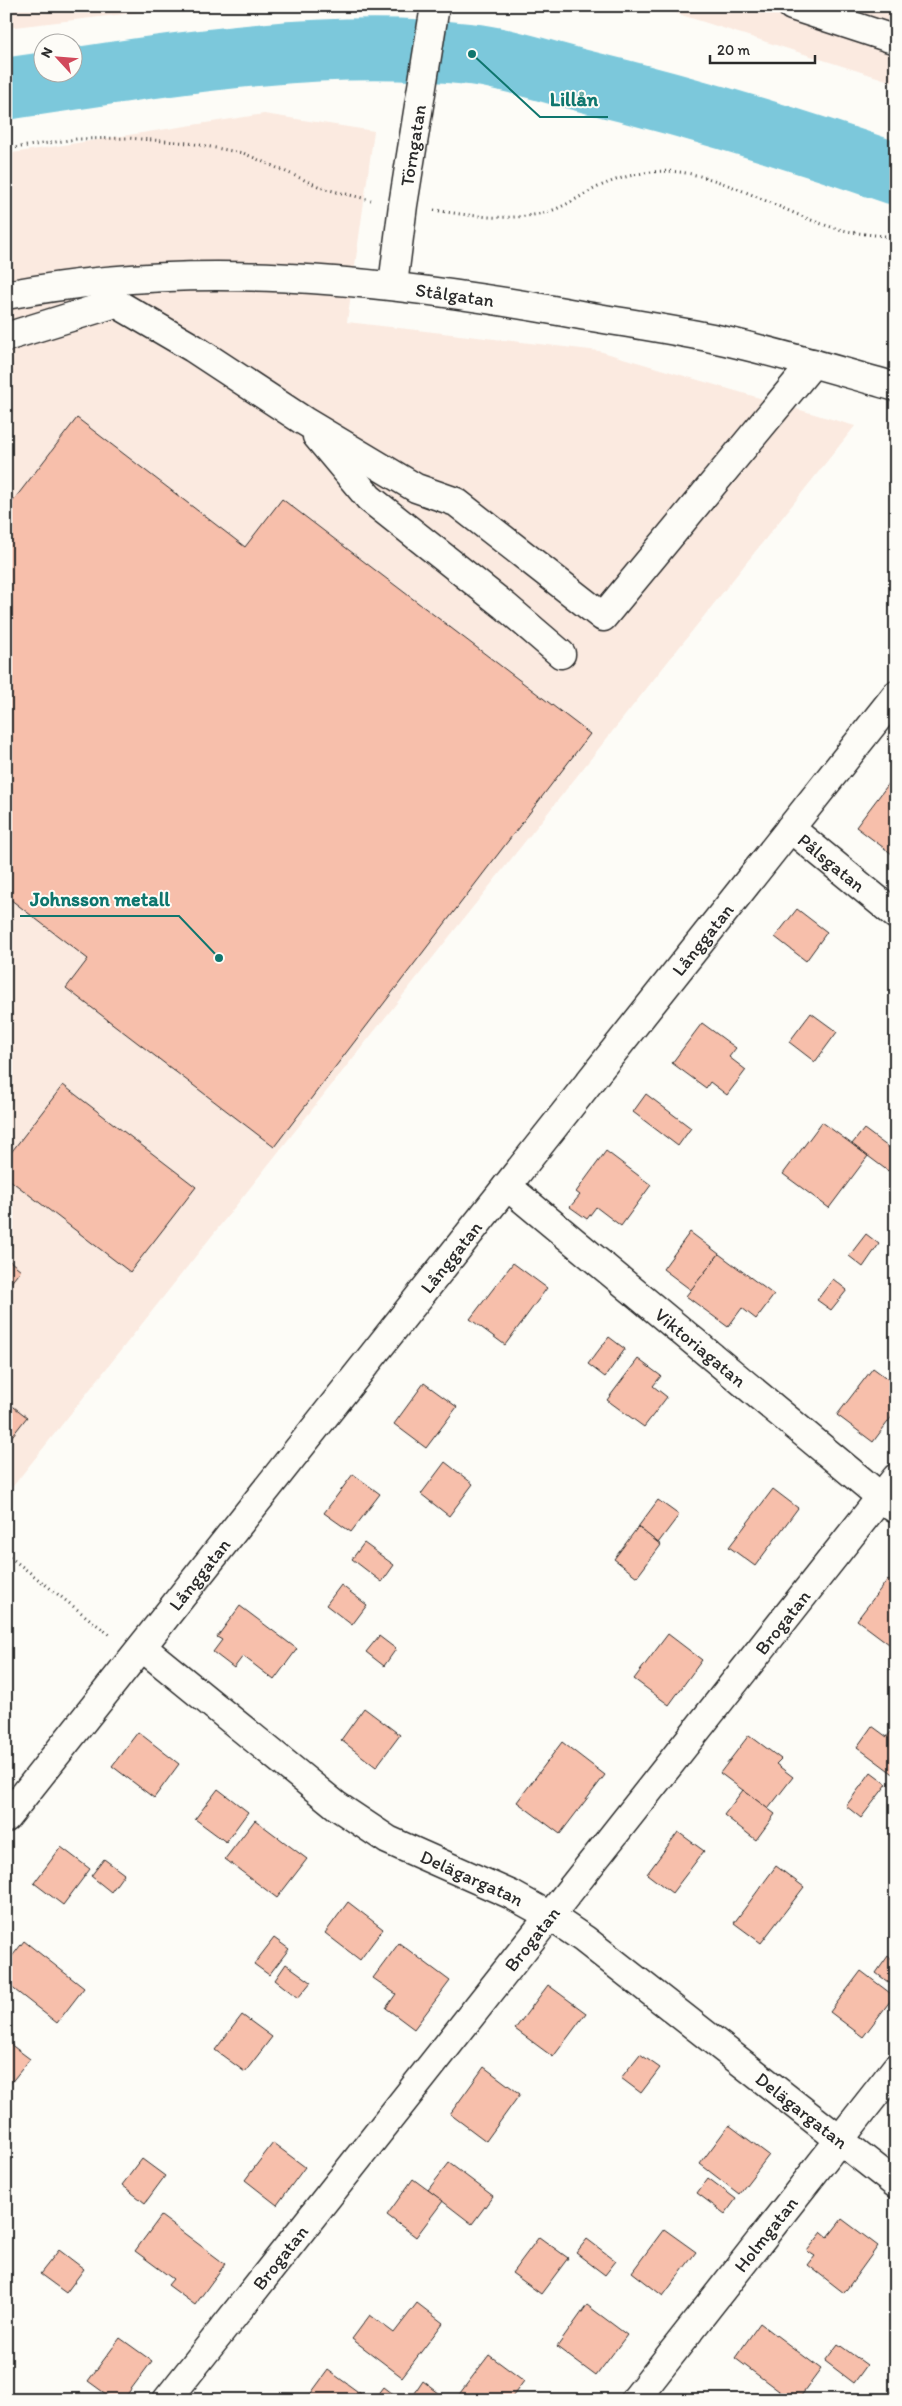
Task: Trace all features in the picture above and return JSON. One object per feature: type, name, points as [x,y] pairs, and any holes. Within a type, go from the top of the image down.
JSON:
[{"type":"street","name":"Törngatan","points":[[393,285],[403,205],[435,6]]},
{"type":"street","points":[[792,6],[896,40]]},
{"type":"street","name":"Stålgatan","points":[[6,295],[52,286],[115,279],[179,276],[294,276],[393,285],[492,299],[712,338],[813,363],[896,387]]},
{"type":"street","points":[[6,337],[116,303],[193,348],[304,421],[416,488],[456,502],[604,617],[813,363]]},
{"type":"street","points":[[304,421],[368,498],[561,654]]},
{"type":"street","name":"Långgatan","points":[[6,1818],[896,695]]},
{"type":"street","name":"Pålsgatan","points":[[790,828],[896,915]]},
{"type":"street","name":"Viktoriagatan","points":[[507,1186],[891,1494]]},
{"type":"street","name":"Brogatan","points":[[167,2400],[550,1916],[891,1494]]},
{"type":"street","name":"Delägargatan","points":[[142,1647],[337,1806],[381,1835],[428,1859],[512,1895],[550,1916],[584,1939],[896,2184]]},
{"type":"street","name":"Holmgatan","points":[[635,2400],[896,2068]]},
{"type":"path","points":[[6,150],[77,139],[128,138],[189,143],[243,153],[325,189],[375,200]]},
{"type":"path","points":[[431,210],[480,218],[511,218],[547,212],[570,203],[604,184],[637,173],[679,172],[714,181],[825,225],[856,233],[896,237]]},
{"type":"path","points":[[6,1554],[123,1645],[142,1647]]},
{"type":"shaded area","points":[[6,6],[193,6],[6,28]]},
{"type":"shaded area","points":[[653,6],[896,6],[896,83]]},
{"type":"shaded area","points":[[264,114],[374,131],[347,322],[599,351],[855,426],[6,1495],[6,154]]},
{"type":"building","points":[[77,418],[245,547],[282,499],[590,734],[274,1147],[66,988],[88,959],[6,896],[6,510]]},
{"type":"building","points":[[896,774],[896,857],[856,827]]},
{"type":"building","points":[[797,909],[827,932],[806,961],[775,937]]},
{"type":"building","points":[[811,1013],[837,1032],[815,1062],[789,1042]]},
{"type":"building","points":[[702,1023],[736,1048],[729,1057],[746,1070],[727,1095],[710,1082],[706,1088],[672,1063]]},
{"type":"building","points":[[63,1085],[196,1187],[130,1272],[6,1177],[6,1159]]},
{"type":"building","points":[[646,1094],[691,1128],[678,1146],[633,1112]]},
{"type":"building","points":[[822,1122],[868,1156],[829,1208],[783,1174]]},
{"type":"building","points":[[864,1129],[896,1153],[896,1160],[888,1171],[852,1144]]},
{"type":"building","points":[[606,1151],[651,1185],[621,1226],[596,1207],[587,1219],[570,1207],[580,1195],[576,1192]]},
{"type":"building","points":[[690,1232],[719,1254],[691,1290],[663,1269]]},
{"type":"building","points":[[866,1234],[879,1244],[863,1267],[849,1256]]},
{"type":"building","points":[[719,1254],[774,1295],[756,1319],[742,1308],[728,1327],[686,1296]]},
{"type":"building","points":[[6,1258],[21,1270],[6,1289]]},
{"type":"building","points":[[513,1263],[547,1288],[505,1345],[470,1319]]},
{"type":"building","points":[[833,1279],[847,1290],[831,1310],[817,1300]]},
{"type":"building","points":[[609,1337],[625,1349],[605,1377],[588,1364]]},
{"type":"building","points":[[638,1359],[661,1376],[653,1386],[667,1397],[644,1427],[607,1400]]},
{"type":"building","points":[[873,1368],[896,1385],[896,1411],[873,1442],[837,1415]]},
{"type":"building","points":[[424,1383],[457,1407],[426,1448],[394,1424]]},
{"type":"building","points":[[6,1401],[27,1417],[6,1444]]},
{"type":"building","points":[[445,1462],[473,1484],[449,1516],[421,1494]]},
{"type":"building","points":[[353,1474],[380,1494],[351,1532],[324,1513]]},
{"type":"building","points":[[773,1489],[798,1508],[755,1566],[729,1547]]},
{"type":"building","points":[[658,1500],[679,1515],[658,1543],[638,1527]]},
{"type":"building","points":[[638,1527],[661,1545],[637,1577],[614,1559]]},
{"type":"building","points":[[364,1543],[394,1565],[382,1582],[352,1559]]},
{"type":"building","points":[[888,1579],[896,1585],[896,1636],[889,1644],[857,1620]]},
{"type":"building","points":[[341,1585],[367,1605],[352,1625],[326,1605]]},
{"type":"building","points":[[240,1606],[297,1649],[274,1680],[243,1656],[234,1668],[213,1652],[222,1640],[217,1637]]},
{"type":"building","points":[[668,1634],[702,1660],[669,1705],[634,1679]]},
{"type":"building","points":[[379,1636],[396,1649],[384,1666],[366,1652]]},
{"type":"building","points":[[364,1708],[400,1735],[376,1767],[341,1740]]},
{"type":"building","points":[[896,1725],[896,1776],[857,1747],[872,1726],[887,1737]]},
{"type":"building","points":[[138,1732],[179,1764],[154,1798],[112,1766]]},
{"type":"building","points":[[749,1735],[781,1759],[776,1764],[793,1777],[768,1809],[720,1773]]},
{"type":"building","points":[[562,1742],[605,1775],[560,1834],[517,1802]]},
{"type":"building","points":[[871,1772],[887,1784],[861,1818],[846,1806]]},
{"type":"building","points":[[218,1789],[248,1812],[226,1842],[195,1819]]},
{"type":"building","points":[[743,1790],[775,1814],[756,1840],[724,1815]]},
{"type":"building","points":[[255,1820],[307,1859],[277,1898],[225,1859]]},
{"type":"building","points":[[678,1832],[704,1851],[672,1893],[647,1874]]},
{"type":"building","points":[[61,1847],[90,1869],[63,1905],[34,1883]]},
{"type":"building","points":[[104,1859],[124,1874],[111,1892],[91,1876]]},
{"type":"building","points":[[776,1866],[804,1887],[761,1943],[734,1923]]},
{"type":"building","points":[[348,1902],[383,1929],[360,1960],[325,1933]]},
{"type":"building","points":[[274,1938],[289,1949],[269,1975],[254,1964]]},
{"type":"building","points":[[24,1941],[84,1988],[57,2023],[6,1983],[6,1964]]},
{"type":"building","points":[[399,1943],[450,1981],[414,2029],[386,2008],[396,1994],[373,1978]]},
{"type":"building","points":[[888,1956],[896,1962],[896,1988],[876,1973]]},
{"type":"building","points":[[286,1964],[311,1982],[298,1998],[275,1980]]},
{"type":"building","points":[[861,1971],[894,1996],[863,2037],[830,2012]]},
{"type":"building","points":[[548,1985],[586,2013],[553,2057],[515,2029]]},
{"type":"building","points":[[242,2015],[272,2037],[245,2072],[215,2050]]},
{"type":"building","points":[[6,2041],[30,2059],[6,2089]]},
{"type":"building","points":[[640,2054],[660,2068],[641,2093],[621,2078]]},
{"type":"building","points":[[484,2067],[520,2094],[486,2141],[450,2114]]},
{"type":"building","points":[[729,2125],[769,2155],[739,2194],[700,2164]]},
{"type":"building","points":[[273,2143],[305,2167],[277,2205],[245,2180]]},
{"type":"building","points":[[142,2159],[165,2176],[145,2203],[122,2185]]},
{"type":"building","points":[[449,2163],[493,2196],[472,2224],[428,2190]]},
{"type":"building","points":[[708,2178],[736,2199],[725,2214],[697,2193]]},
{"type":"building","points":[[413,2179],[443,2201],[416,2237],[387,2215]]},
{"type":"building","points":[[161,2216],[225,2264],[195,2305],[168,2285],[173,2279],[135,2251]]},
{"type":"building","points":[[842,2219],[878,2246],[844,2293],[808,2265],[815,2256],[807,2251],[822,2232],[828,2237]]},
{"type":"building","points":[[664,2229],[696,2252],[663,2296],[632,2272]]},
{"type":"building","points":[[539,2237],[568,2258],[541,2294],[512,2273]]},
{"type":"building","points":[[587,2239],[616,2261],[605,2275],[576,2253]]},
{"type":"building","points":[[59,2250],[84,2269],[66,2293],[40,2274]]},
{"type":"building","points":[[417,2303],[443,2323],[402,2377],[352,2339],[370,2315],[394,2333]]},
{"type":"building","points":[[587,2305],[627,2335],[596,2376],[557,2347]]},
{"type":"building","points":[[760,2323],[821,2369],[798,2400],[791,2400],[735,2358]]},
{"type":"building","points":[[120,2338],[152,2361],[123,2400],[114,2400],[88,2381]]},
{"type":"building","points":[[838,2344],[867,2365],[854,2383],[825,2361]]},
{"type":"building","points":[[489,2355],[524,2381],[510,2400],[460,2400],[457,2397]]},
{"type":"building","points":[[328,2370],[361,2394],[357,2400],[306,2400]]},
{"type":"building","points":[[423,2381],[448,2400],[418,2400],[413,2396]]},
{"type":"building","points":[[896,2386],[896,2400],[886,2400],[885,2399]]},
{"type":"building","points":[[383,2387],[400,2400],[373,2400]]},
{"type":"waterway","points":[[6,89],[179,64],[295,52],[353,49],[469,54],[509,61],[697,111],[817,147],[896,174]]},
{"type":"place","name":"Lillån","points":[[472,54]]},
{"type":"place","name":"Johnsson metall","points":[[219,958]]}]
